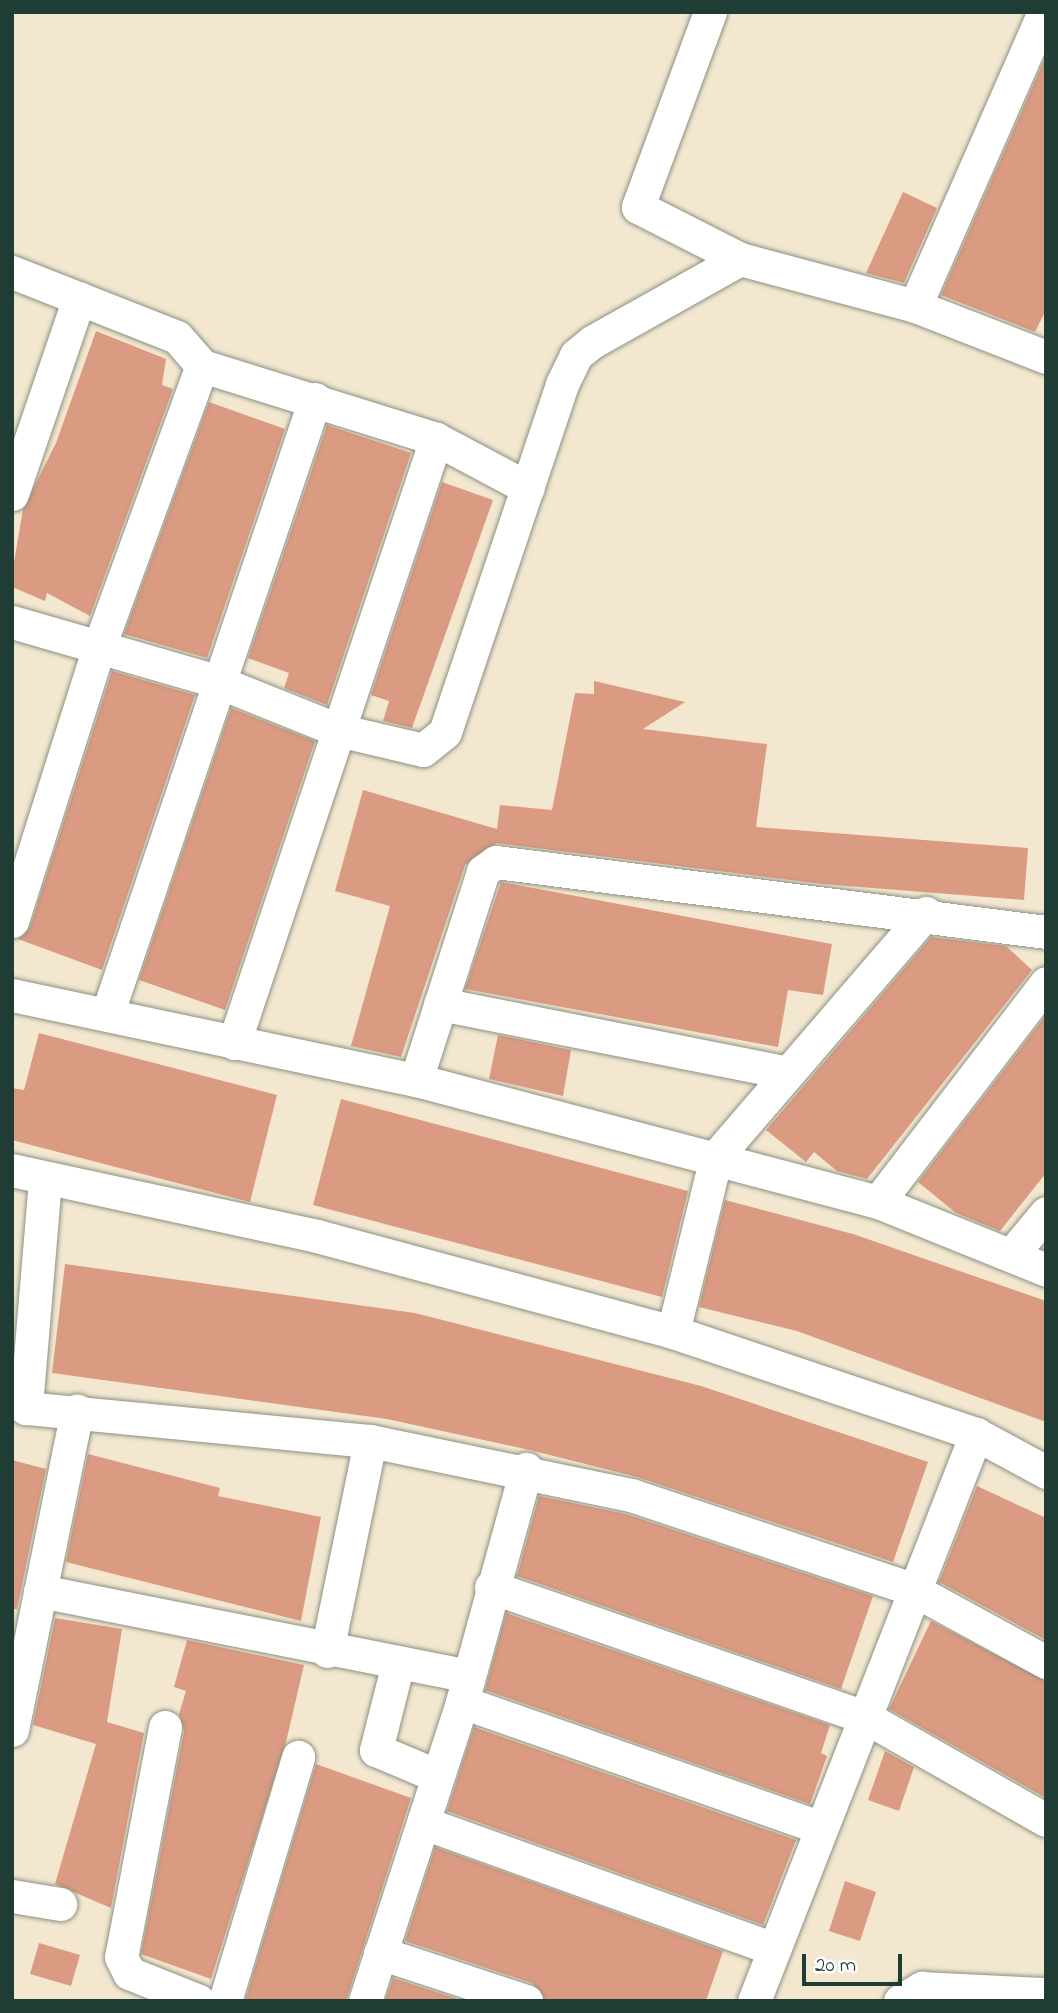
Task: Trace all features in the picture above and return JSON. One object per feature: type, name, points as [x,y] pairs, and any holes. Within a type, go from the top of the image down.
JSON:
[{"type":"street","points":[[710,12],[638,207],[740,259],[915,306],[1046,357]]},
{"type":"street","points":[[915,306],[1044,12]]},
{"type":"street","points":[[12,621],[100,644],[216,681],[338,730],[409,748],[436,746],[576,355],[740,259]]},
{"type":"street","points":[[12,272],[177,337],[202,366],[315,399],[436,439],[528,488]]},
{"type":"street","points":[[12,494],[79,298]]},
{"type":"street","points":[[12,921],[100,644],[202,366]]},
{"type":"street","points":[[108,1012],[216,681],[315,399]]},
{"type":"street","points":[[234,1043],[436,439]]},
{"type":"street","points":[[416,1080],[483,871],[496,862],[926,913],[1046,932]]},
{"type":"street","points":[[673,1332],[716,1157],[783,1072],[926,913]]},
{"type":"street","points":[[878,1202],[1046,983]]},
{"type":"street","points":[[12,995],[108,1012],[234,1043],[416,1080],[716,1157],[878,1202],[1046,1270]]},
{"type":"street","points":[[440,1004],[783,1072]]},
{"type":"street","points":[[12,1170],[45,1180],[317,1236],[673,1332],[976,1434],[1046,1472]]},
{"type":"street","points":[[45,1180],[26,1408],[370,1441],[526,1469],[736,1526],[912,1589],[1046,1662]]},
{"type":"street","points":[[1012,1254],[1046,1213]]},
{"type":"street","points":[[12,1730],[77,1411]]},
{"type":"street","points":[[754,2001],[867,1718],[912,1589],[976,1434]]},
{"type":"street","points":[[327,1651],[370,1441]]},
{"type":"street","points":[[365,2001],[424,1824],[465,1689],[491,1587],[526,1469]]},
{"type":"street","points":[[491,1587],[867,1718],[1046,1820]]},
{"type":"street","points":[[40,1591],[327,1651],[398,1663],[821,1828]]},
{"type":"street","points":[[398,1663],[376,1750],[438,1776]]},
{"type":"street","points":[[164,1727],[121,1957],[129,1973],[199,2001]]},
{"type":"street","points":[[225,2001],[298,1757]]},
{"type":"street","points":[[424,1824],[774,1949]]},
{"type":"street","points":[[12,1896],[60,1904]]},
{"type":"street","points":[[380,1953],[526,2001]]},
{"type":"street","points":[[900,2001],[922,1989],[1046,1994]]},
{"type":"building","points":[[1046,56],[1046,310],[1035,332],[941,295]]},
{"type":"building","points":[[903,192],[937,208],[904,283],[866,273]]},
{"type":"building","points":[[96,331],[166,359],[162,385],[173,389],[90,616],[47,593],[45,601],[12,587],[12,574],[23,509],[56,443]]},
{"type":"building","points":[[209,402],[285,429],[207,658],[124,634]]},
{"type":"building","points":[[327,425],[411,453],[327,705],[284,688],[289,673],[248,658]]},
{"type":"building","points":[[442,482],[493,500],[412,728],[383,721],[389,701],[371,695]]},
{"type":"building","points":[[112,671],[195,695],[102,970],[18,939],[30,927]]},
{"type":"building","points":[[594,681],[685,702],[643,729],[767,744],[756,827],[1028,848],[1024,900],[822,884],[497,843],[465,865],[401,1057],[351,1046],[390,906],[335,891],[363,790],[497,829],[500,805],[552,810],[575,693],[594,694]]},
{"type":"building","points":[[231,708],[315,741],[225,1010],[139,980]]},
{"type":"building","points":[[501,882],[832,944],[823,995],[788,990],[778,1047],[465,989]]},
{"type":"building","points":[[931,937],[1006,946],[1032,970],[867,1179],[837,1171],[814,1152],[806,1162],[766,1130]]},
{"type":"building","points":[[1046,1015],[1046,1173],[1000,1231],[956,1213],[918,1182]]},
{"type":"building","points":[[39,1033],[277,1095],[250,1202],[12,1140],[12,1088],[24,1090]]},
{"type":"building","points":[[498,1035],[571,1050],[563,1096],[489,1079]]},
{"type":"building","points":[[341,1099],[688,1191],[662,1297],[313,1205]]},
{"type":"building","points":[[725,1200],[853,1234],[1046,1301],[1046,1422],[797,1331],[699,1307]]},
{"type":"building","points":[[65,1264],[415,1313],[701,1386],[928,1462],[893,1562],[637,1477],[530,1450],[387,1419],[52,1373]]},
{"type":"building","points":[[88,1454],[220,1488],[218,1496],[321,1517],[301,1621],[66,1562]]},
{"type":"building","points":[[12,1460],[46,1469],[17,1609],[12,1609]]},
{"type":"building","points":[[977,1486],[1046,1518],[1046,1640],[939,1582]]},
{"type":"building","points":[[539,1496],[626,1514],[873,1596],[841,1689],[517,1576]]},
{"type":"building","points":[[506,1613],[830,1725],[821,1753],[827,1756],[810,1804],[485,1690]]},
{"type":"building","points":[[55,1618],[122,1629],[107,1722],[144,1733],[111,1908],[55,1884],[96,1744],[33,1725]]},
{"type":"building","points":[[931,1621],[1046,1681],[1046,1798],[889,1709]]},
{"type":"building","points":[[187,1640],[304,1665],[286,1742],[211,1979],[141,1954],[184,1731],[179,1714],[186,1691],[174,1687]]},
{"type":"building","points":[[474,1727],[796,1840],[763,1925],[447,1811]]},
{"type":"building","points":[[885,1751],[914,1767],[899,1811],[868,1800]]},
{"type":"building","points":[[316,1764],[411,1798],[346,2001],[245,2001]]},
{"type":"building","points":[[435,1847],[723,1951],[706,2001],[545,2001],[532,1983],[405,1941]]},
{"type":"building","points":[[845,1881],[876,1892],[860,1941],[829,1931]]},
{"type":"building","points":[[39,1943],[80,1955],[71,1986],[30,1974]]},
{"type":"building","points":[[393,1978],[464,2001],[385,2001]]}]
